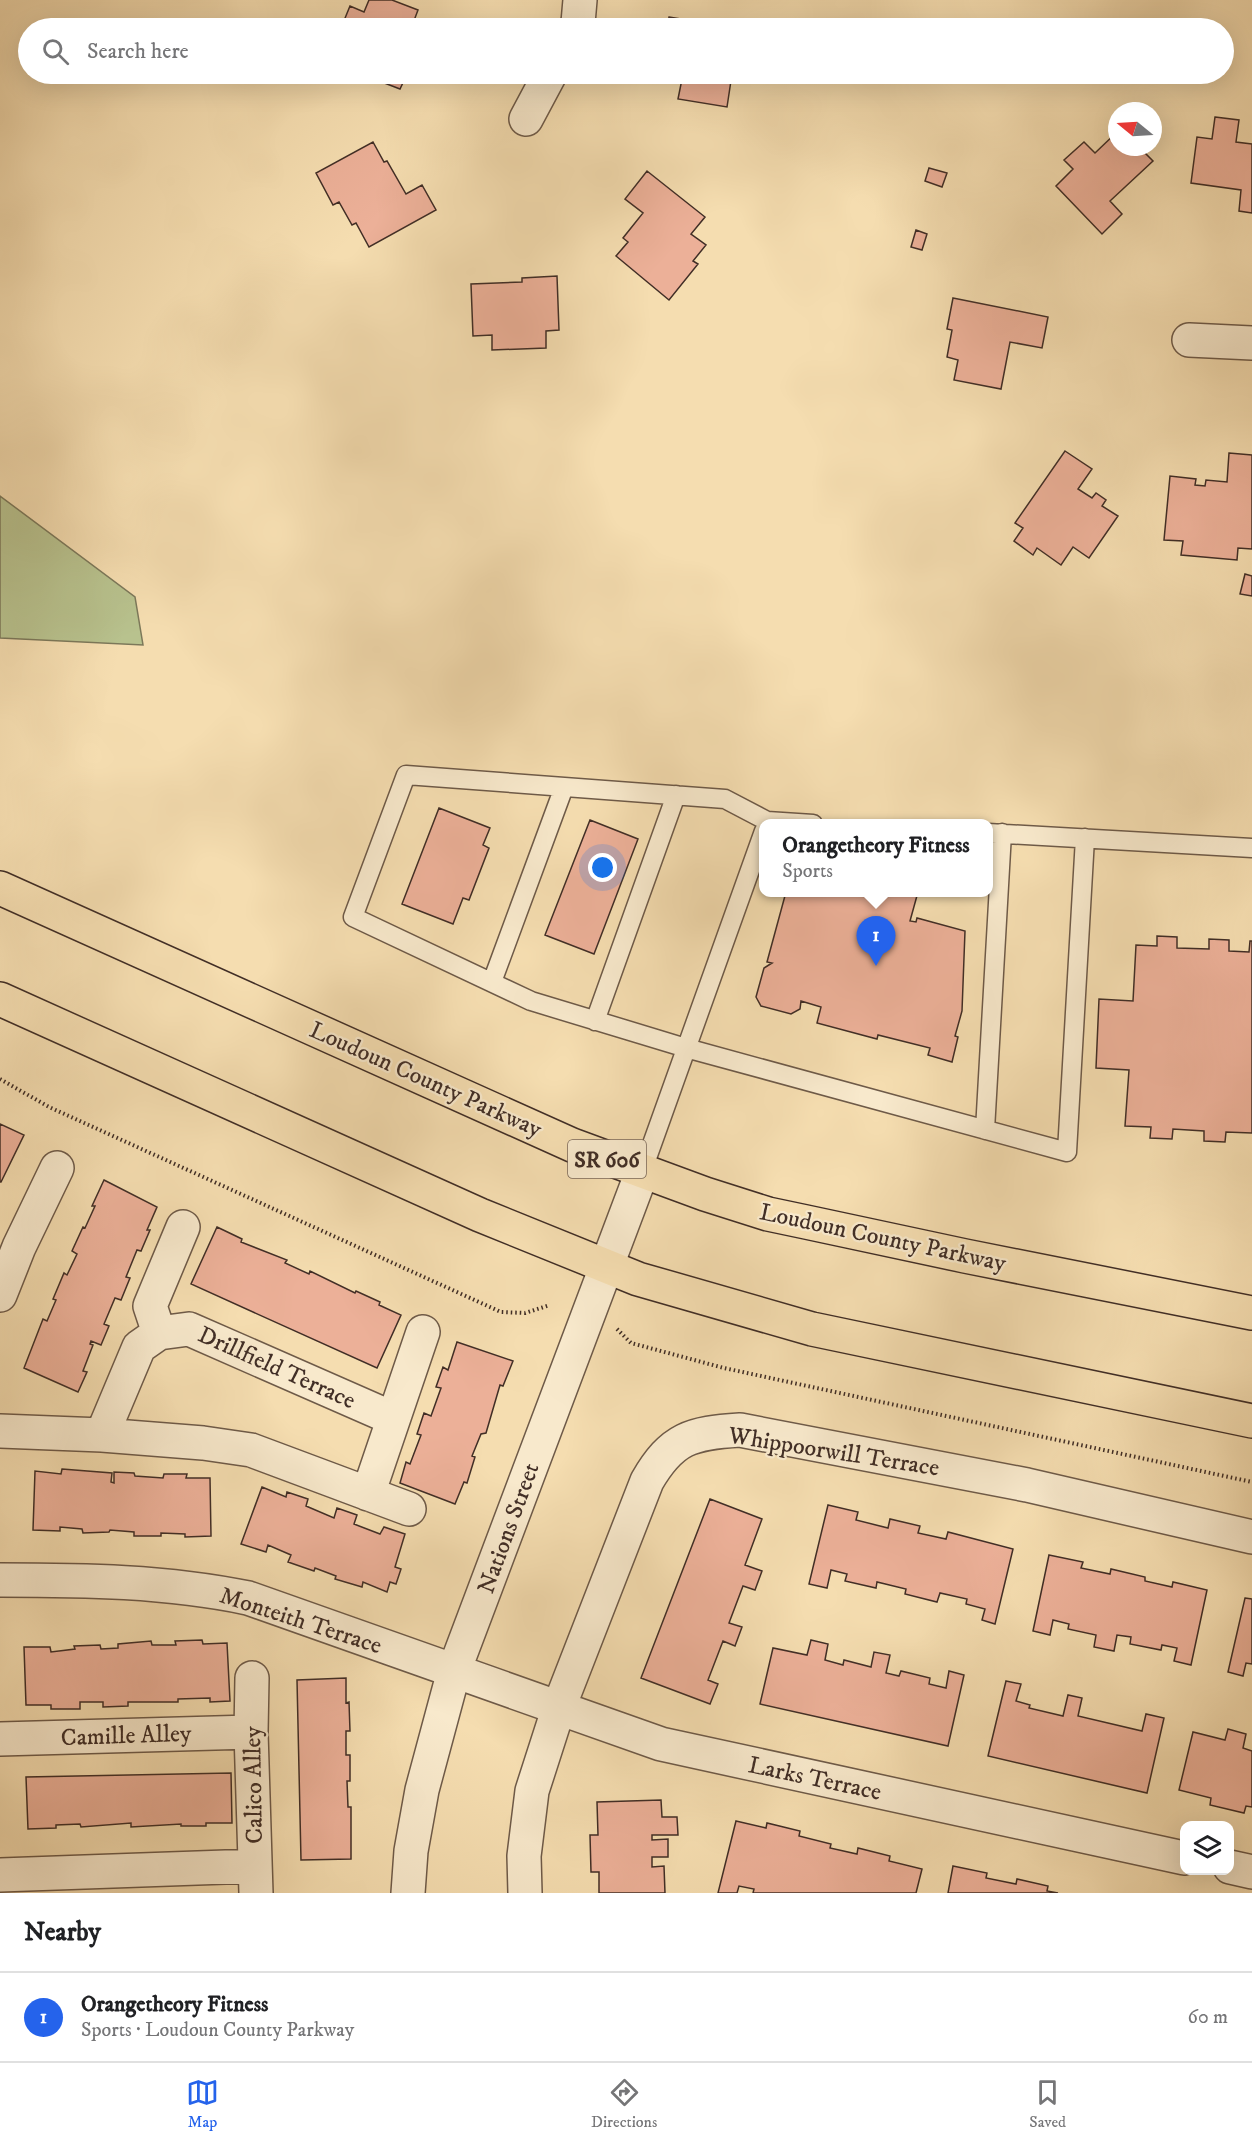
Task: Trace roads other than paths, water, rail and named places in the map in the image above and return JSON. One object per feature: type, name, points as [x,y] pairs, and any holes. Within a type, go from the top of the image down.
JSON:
[{"type":"main road","name":"Loudoun County Parkway","points":[[0,888],[572,1145],[642,1172],[777,1216],[1252,1313]]},
{"type":"main road","points":[[0,999],[469,1210],[606,1268],[812,1329],[1252,1421]]},
{"type":"street","points":[[578,18],[580,0]]},
{"type":"street","points":[[526,119],[545,84]]},
{"type":"street","points":[[1190,340],[1252,343]]},
{"type":"street","points":[[0,1295],[10,1242],[57,1168]]},
{"type":"street","name":"Nations Street","points":[[408,1893],[411,1851],[422,1790],[454,1671],[642,1172]]},
{"type":"street","points":[[102,1435],[139,1347],[159,1333],[150,1306],[183,1227]]},
{"type":"street","name":"Drillfield Terrace","points":[[159,1333],[189,1329],[392,1418]]},
{"type":"street","points":[[368,1494],[423,1332]]},
{"type":"street","name":"Whippoorwill Terrace","points":[[525,1893],[524,1856],[532,1791],[559,1707],[646,1481],[667,1451],[682,1441],[708,1432],[740,1430],[1016,1482],[1252,1537]]},
{"type":"street","points":[[0,1431],[102,1435],[203,1443],[251,1450],[409,1509]]},
{"type":"street","name":"Monteith Terrace","points":[[0,1580],[153,1583],[236,1595],[454,1671]]},
{"type":"street","name":"Larks Terrace","points":[[454,1671],[661,1744],[1180,1857]]},
{"type":"street","name":"Calico Alley","points":[[252,1678],[251,1732],[255,1880]]},
{"type":"street","name":"Camille Alley","points":[[0,1739],[251,1732]]},
{"type":"street","points":[[1234,1869],[1252,1872]]},
{"type":"street","points":[[0,1875],[255,1880]]},
{"type":"lane","points":[[759,821],[725,799],[406,775],[353,917],[531,1001],[686,1048],[1067,1152],[1086,838]]},
{"type":"lane","points":[[492,982],[564,787]]},
{"type":"lane","points":[[595,1021],[676,795]]},
{"type":"lane","points":[[993,892],[995,833],[1252,848]]},
{"type":"lane","points":[[642,1172],[759,845]]},
{"type":"lane","points":[[985,1130],[993,897]]},
{"type":"place","name":"Orangetheory Fitness","points":[[876,966]]}]
